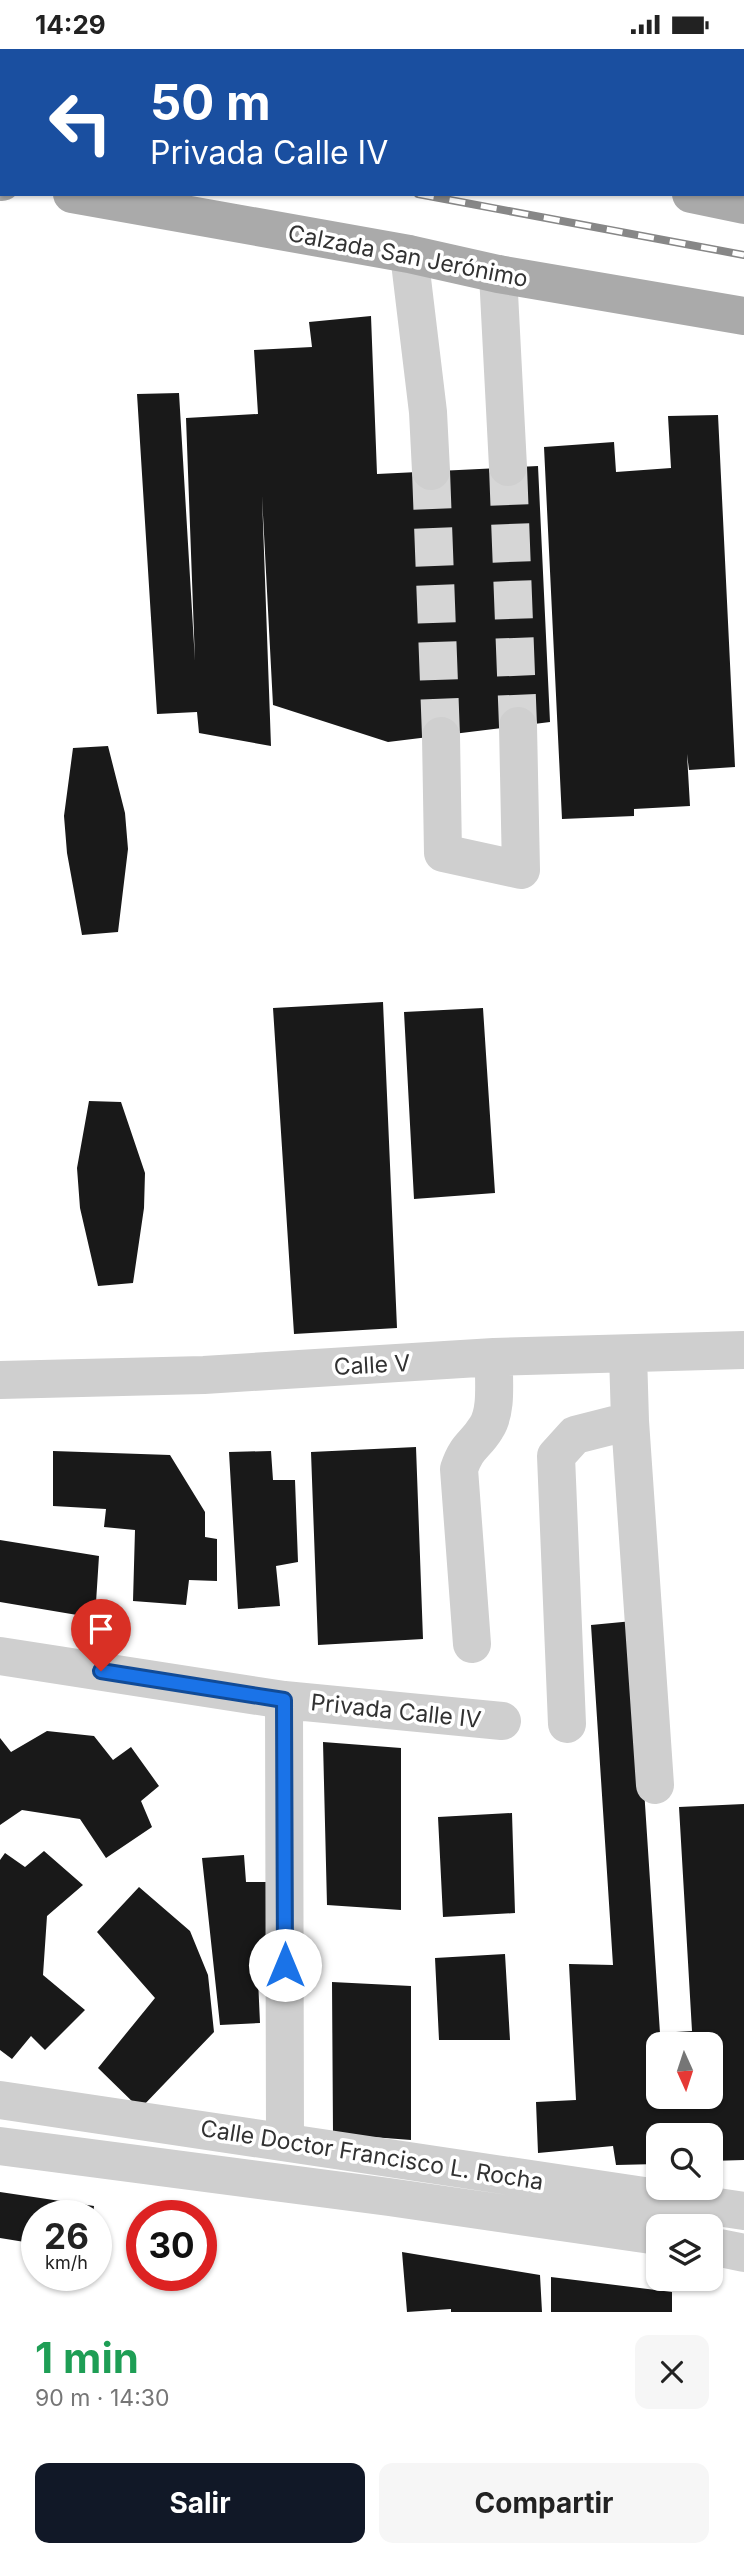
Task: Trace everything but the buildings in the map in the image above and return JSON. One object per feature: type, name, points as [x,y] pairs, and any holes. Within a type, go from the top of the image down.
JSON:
[{"type":"main road","name":"Calzada San Jerónimo","points":[[83,196],[409,254],[498,274],[744,316]]},
{"type":"main road","points":[[701,196],[744,205]]},
{"type":"street","points":[[409,254],[428,412],[431,471]]},
{"type":"street","points":[[498,274],[508,467]]},
{"type":"street","points":[[441,736],[443,853],[521,870],[518,726]]},
{"type":"street","name":"Calle V","points":[[0,1380],[204,1375],[494,1357],[744,1350]]},
{"type":"street","points":[[628,1354],[630,1421],[655,1785]]},
{"type":"street","points":[[472,1644],[459,1469],[464,1453],[487,1427],[490,1419],[494,1357]]},
{"type":"street","points":[[567,1724],[556,1455],[575,1435],[630,1421]]},
{"type":"street","name":"Privada Calle IV","points":[[0,1656],[284,1700],[502,1721]]},
{"type":"street","points":[[284,1700],[285,2142]]},
{"type":"street","name":"Calle Doctor Francisco L. Rocha","points":[[0,2099],[391,2159],[691,2214]]},
{"type":"street","name":"Calle Doctor Francisco L. Rocha","points":[[0,2146],[389,2197],[646,2234]]},
{"type":"street","points":[[389,2197],[391,2159]]},
{"type":"street","name":"Calle Doctor Francisco L. Rocha","points":[[708,2214],[744,2211]]},
{"type":"street","points":[[723,2249],[744,2253]]},
{"type":"tunnel","points":[[508,467],[518,726]]},
{"type":"tunnel","points":[[431,471],[441,736]]},
{"type":"railway","points":[[429,196],[744,255]]},
{"type":"route","points":[[101,1671],[284,1700],[285,1965]]}]
